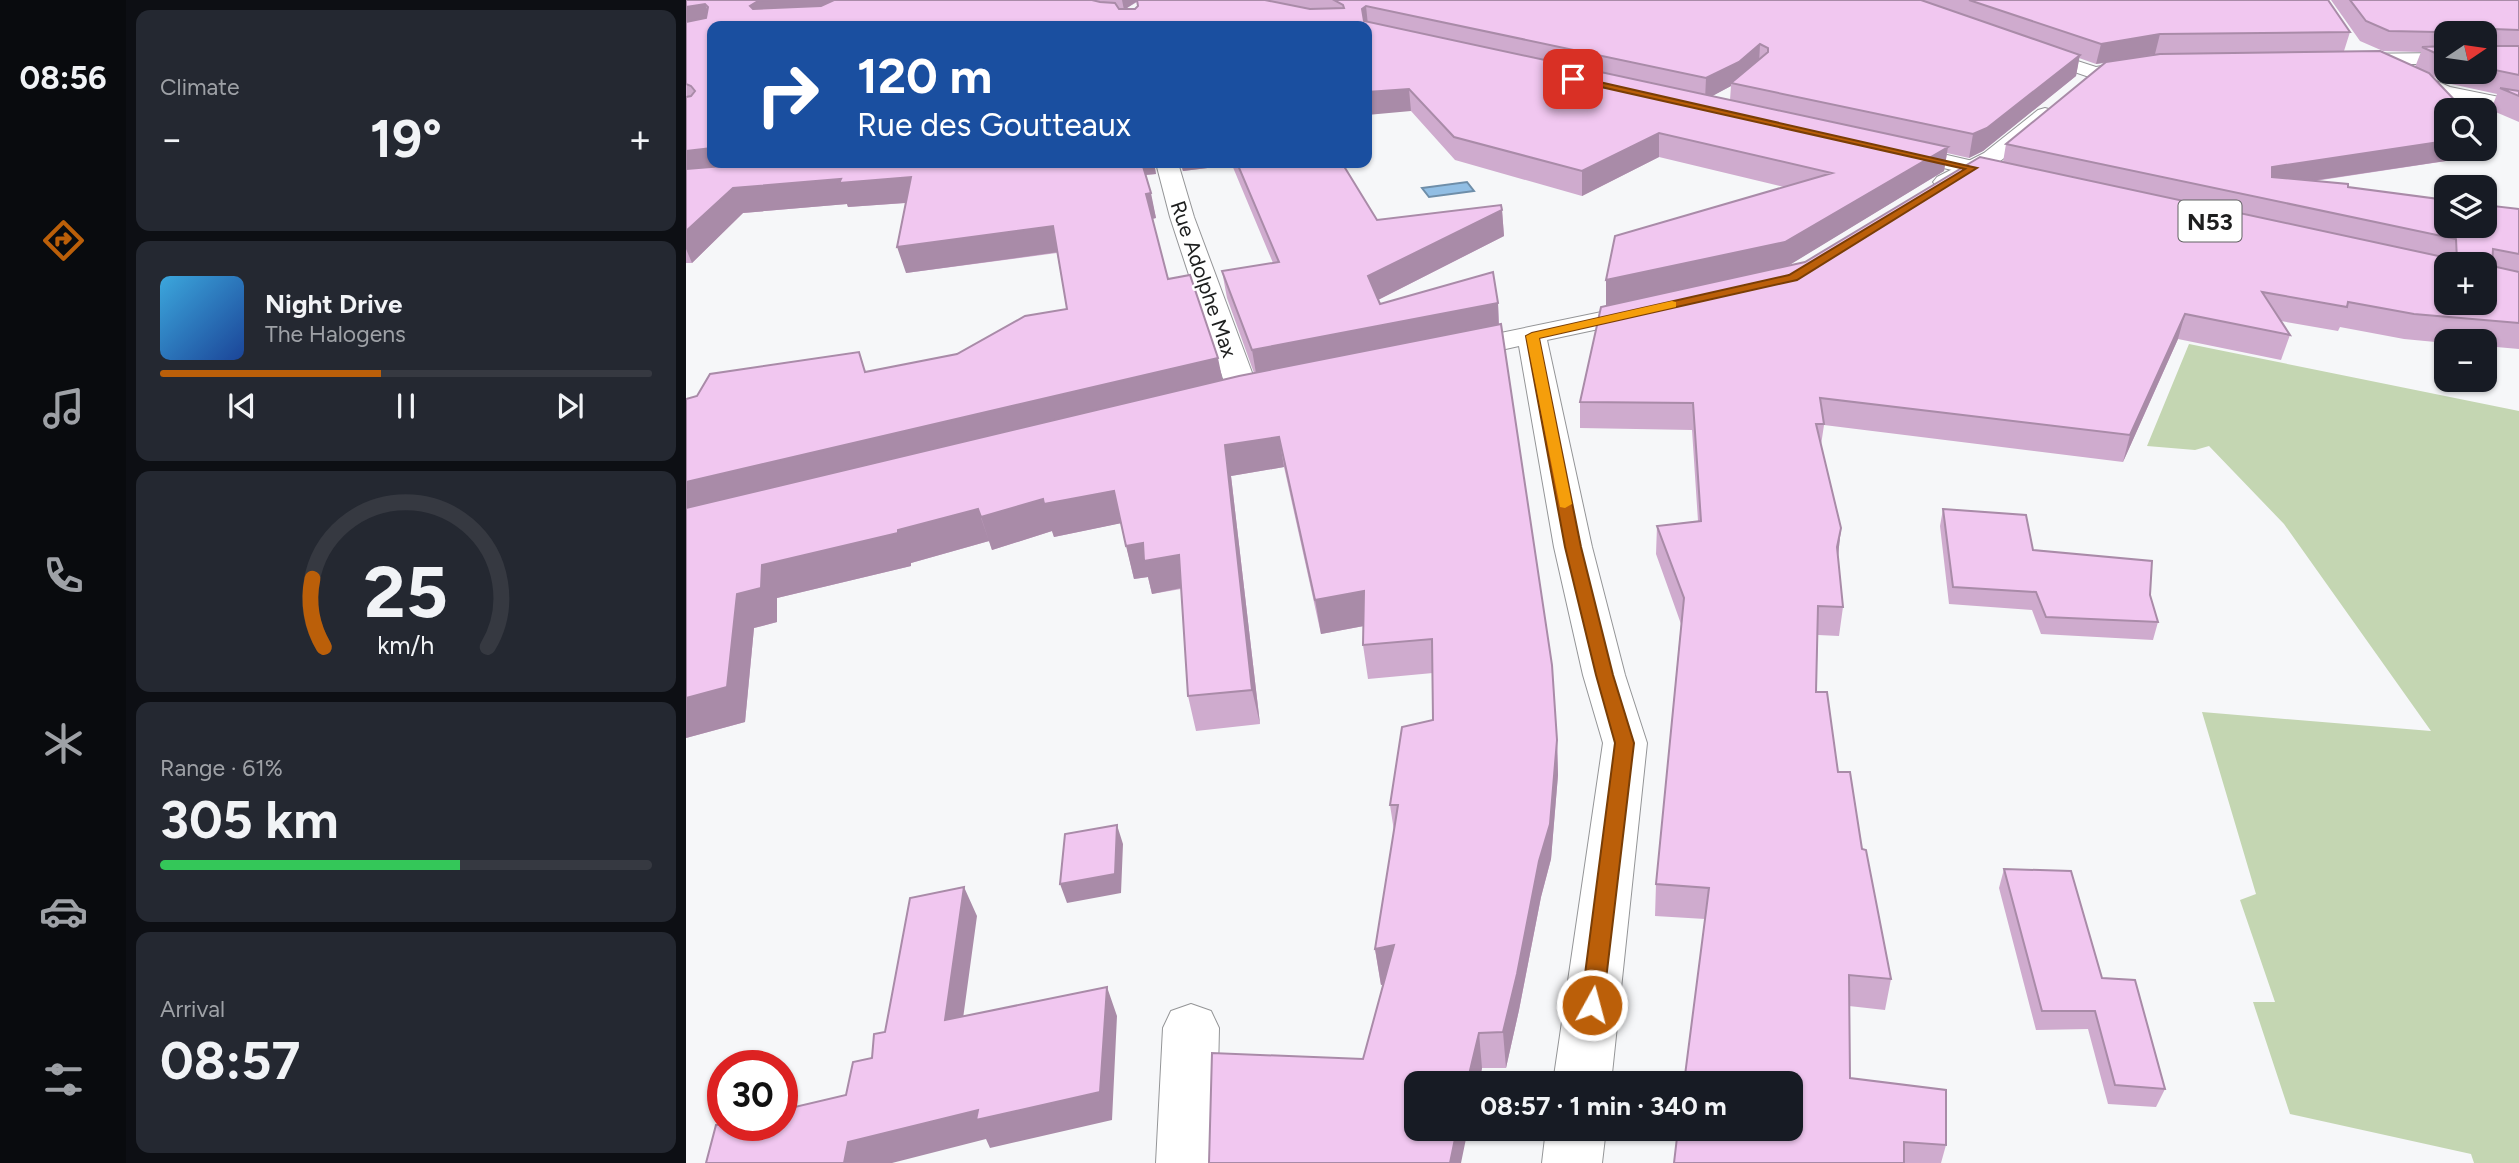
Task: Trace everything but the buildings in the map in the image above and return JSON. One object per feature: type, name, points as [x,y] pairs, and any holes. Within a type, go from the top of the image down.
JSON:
[{"type":"street","points":[[2346,38],[2352,47],[2444,92],[2519,107]]},
{"type":"street","points":[[2011,44],[2095,73],[2169,63]]},
{"type":"street","points":[[2321,60],[2434,59]]},
{"type":"street","points":[[1920,198],[1992,158],[2095,73]]},
{"type":"street","points":[[1881,147],[2042,183]]},
{"type":"street","name":"Rue Adolphe Max","points":[[1168,168],[1182,218],[1244,395]]},
{"type":"street","points":[[1428,357],[1676,304]]},
{"type":"street","points":[[1532,336],[1573,547],[1604,675],[1625,743],[1584,1071]]},
{"type":"street","points":[[1186,1163],[1191,1028]]},
{"type":"street","points":[[1572,1163],[1575,1141]]},
{"type":"green space","points":[[2189,344],[2519,411],[2519,1163],[2474,1163],[2471,1154],[2290,1114],[2253,1002],[2275,1002],[2240,900],[2256,894],[2202,712],[2431,731],[2284,524],[2209,446],[2195,450],[2147,446]]},
{"type":"water","points":[[1467,182],[1474,191],[1429,197],[1422,188]]},
{"type":"slow traffic","points":[[1565,504],[1532,336],[1672,305]]},
{"type":"route","points":[[1573,79],[1973,168],[1944,183],[1793,277],[1532,336],[1573,547],[1604,675],[1625,743],[1592,1005]]}]
